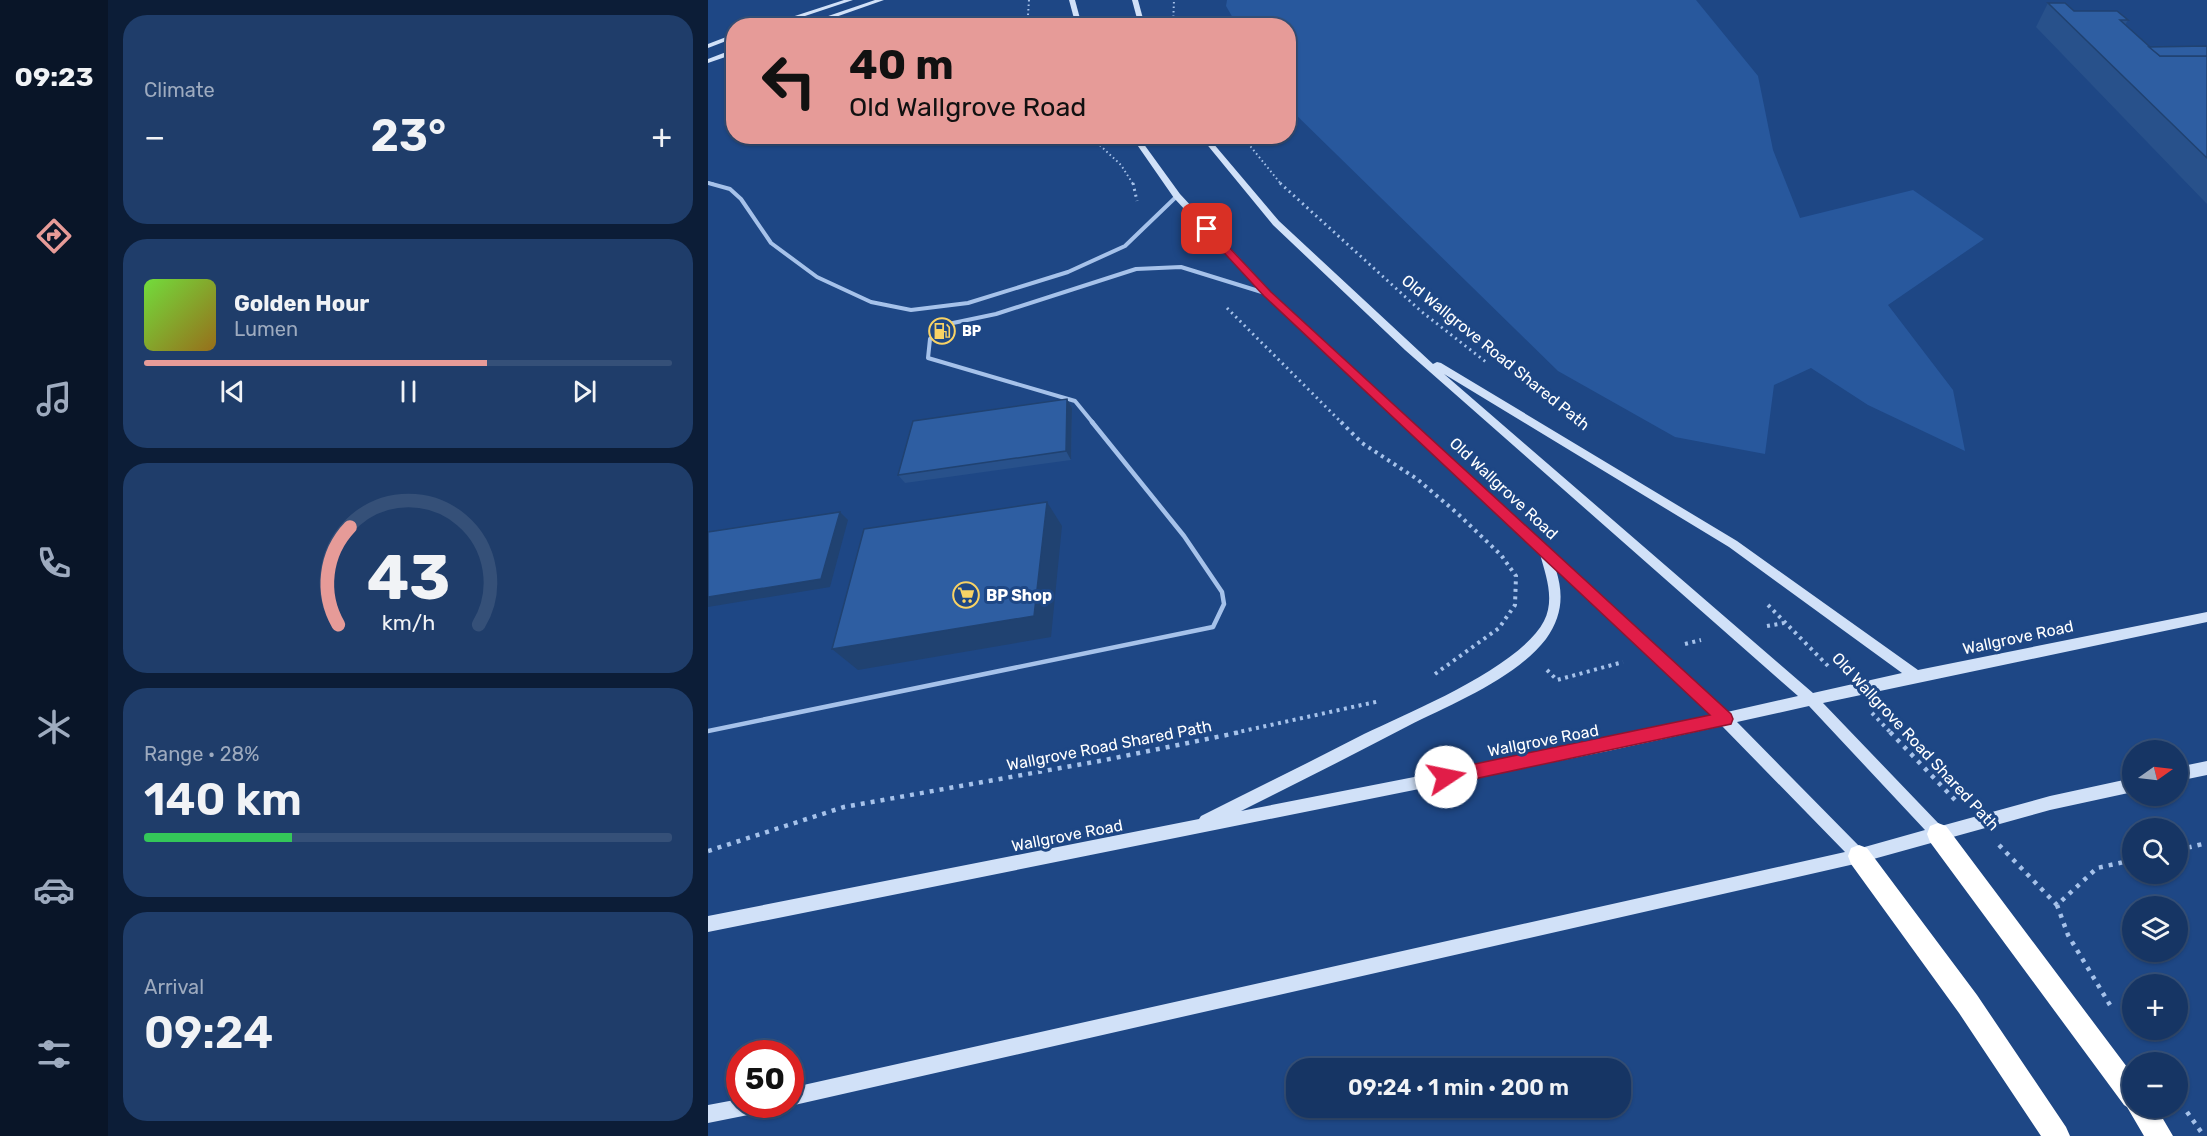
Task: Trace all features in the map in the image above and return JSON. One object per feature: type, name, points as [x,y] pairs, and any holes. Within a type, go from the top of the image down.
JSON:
[{"type":"highway","points":[[1938,834],[2122,1081]]},
{"type":"highway","points":[[1859,856],[1968,1004],[2057,1136]]},
{"type":"highway","points":[[2148,1118],[2160,1136]]},
{"type":"main road","points":[[791,18],[844,0]]},
{"type":"main road","points":[[822,8],[850,0]]},
{"type":"main road","points":[[826,18],[881,0]]},
{"type":"main road","points":[[1072,0],[1077,18]]},
{"type":"main road","points":[[1135,0],[1140,18]]},
{"type":"main road","points":[[708,46],[726,39]]},
{"type":"main road","points":[[708,61],[726,54]]},
{"type":"main road","name":"Old Wallgrove Road","points":[[1140,144],[1177,196],[1268,294],[1725,719],[1859,856]]},
{"type":"main road","points":[[1210,144],[1276,223],[1408,348],[1812,700],[1938,834]]},
{"type":"main road","points":[[1408,348],[1733,544],[1916,676]]},
{"type":"main road","points":[[1191,828],[1479,684],[1517,658],[1532,646],[1551,621],[1556,593],[1545,551]]},
{"type":"main road","name":"Wallgrove Road","points":[[708,924],[1608,745],[1916,676],[2207,617]]},
{"type":"main road","points":[[2188,772],[2207,768]]},
{"type":"main road","points":[[804,1094],[1859,856],[2050,803],[2122,787]]},
{"type":"main road","points":[[708,1114],[726,1110]]},
{"type":"lane","points":[[708,183],[730,189],[741,199],[771,243],[817,277],[871,302],[911,310],[968,303],[1068,272],[1125,246],[1177,196]]},
{"type":"lane","points":[[708,731],[1213,627],[1224,604],[1222,592],[1184,536],[1075,401],[928,358],[930,339],[953,323],[996,314],[1136,269],[1181,267],[1268,294]]},
{"type":"path","points":[[1029,0],[1029,18]]},
{"type":"path","points":[[1173,0],[1173,18]]},
{"type":"path","points":[[1099,144],[1117,161],[1132,182],[1137,195],[1137,209],[1123,227],[1139,232]]},
{"type":"path","name":"Old Wallgrove Road Shared Path","points":[[1248,144],[1283,187],[1342,237],[1422,312],[1494,369]]},
{"type":"path","points":[[1223,304],[1362,444],[1417,479],[1501,555],[1516,576],[1515,605],[1499,628],[1433,675]]},
{"type":"path","name":"Old Wallgrove Road Shared Path","points":[[1764,601],[2057,905]]},
{"type":"path","points":[[1557,680],[1619,663]]},
{"type":"path","name":"Wallgrove Road Shared Path","points":[[708,851],[844,807],[1116,757],[1347,710],[1384,699]]},
{"type":"path","points":[[2188,848],[2207,843]]},
{"type":"path","points":[[2113,1009],[2068,935],[2057,905],[2097,868],[2122,862]]},
{"type":"path","points":[[2188,1113],[2204,1136]]},
{"type":"shaded area","points":[[1227,0],[1696,0],[1758,76],[1773,150],[1800,218],[1913,190],[1984,239],[1888,305],[1953,390],[1965,451],[1868,405],[1811,368],[1774,385],[1765,454],[1675,437],[1558,371],[1296,115],[1296,18],[1233,18],[1226,6]]},
{"type":"building","points":[[2048,3],[2065,3],[2074,11],[2117,11],[2128,20],[2120,20],[2160,56],[2207,56],[2207,158]]},
{"type":"building","points":[[2207,46],[2207,56],[2160,56],[2149,47]]},
{"type":"building","points":[[1067,399],[1066,451],[898,475],[913,421]]},
{"type":"building","name":"BP Shop","points":[[1047,502],[1034,616],[832,649],[864,529]]},
{"type":"building","points":[[840,512],[821,579],[708,597],[708,532]]},
{"type":"place","name":"BP","points":[[942,331]]},
{"type":"place","name":"BP Shop","points":[[966,595]]},
{"type":"route","points":[[1207,229],[1268,294],[1725,719],[1446,777]]}]
